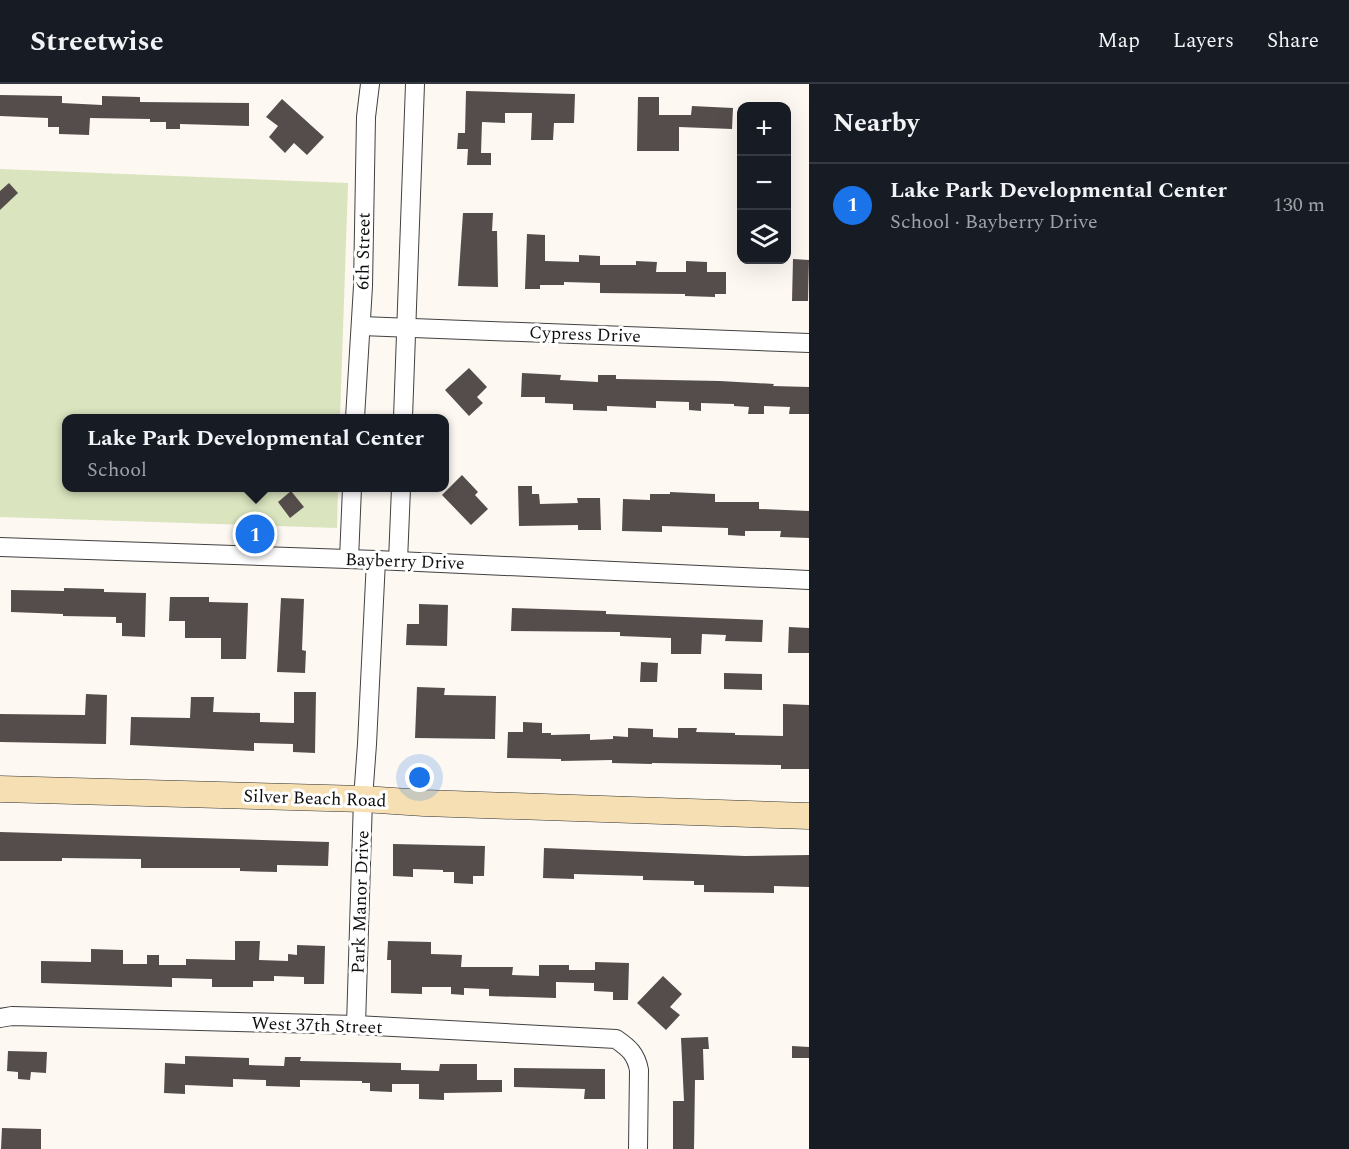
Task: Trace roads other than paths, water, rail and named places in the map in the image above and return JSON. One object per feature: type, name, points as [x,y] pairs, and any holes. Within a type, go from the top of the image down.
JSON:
[{"type":"street","name":"6th Street","points":[[355,414],[366,117],[370,84]]},
{"type":"street","points":[[403,414],[415,84]]},
{"type":"street","name":"Cypress Drive","points":[[360,326],[809,343]]},
{"type":"street","points":[[349,559],[352,492]]},
{"type":"street","points":[[398,561],[401,492]]},
{"type":"street","name":"Bayberry Drive","points":[[0,547],[376,560],[809,580]]},
{"type":"street","name":"Park Manor Drive","points":[[356,1025],[363,799],[376,560]]},
{"type":"street","name":"Silver Beach Road","points":[[0,789],[363,799],[809,816]]},
{"type":"street","name":"West 37th Street","points":[[0,1018],[12,1016],[356,1025],[616,1039],[631,1050],[637,1059],[639,1070],[638,1149]]},
{"type":"place","name":"Lake Park Developmental Center","points":[[255,534]]}]
